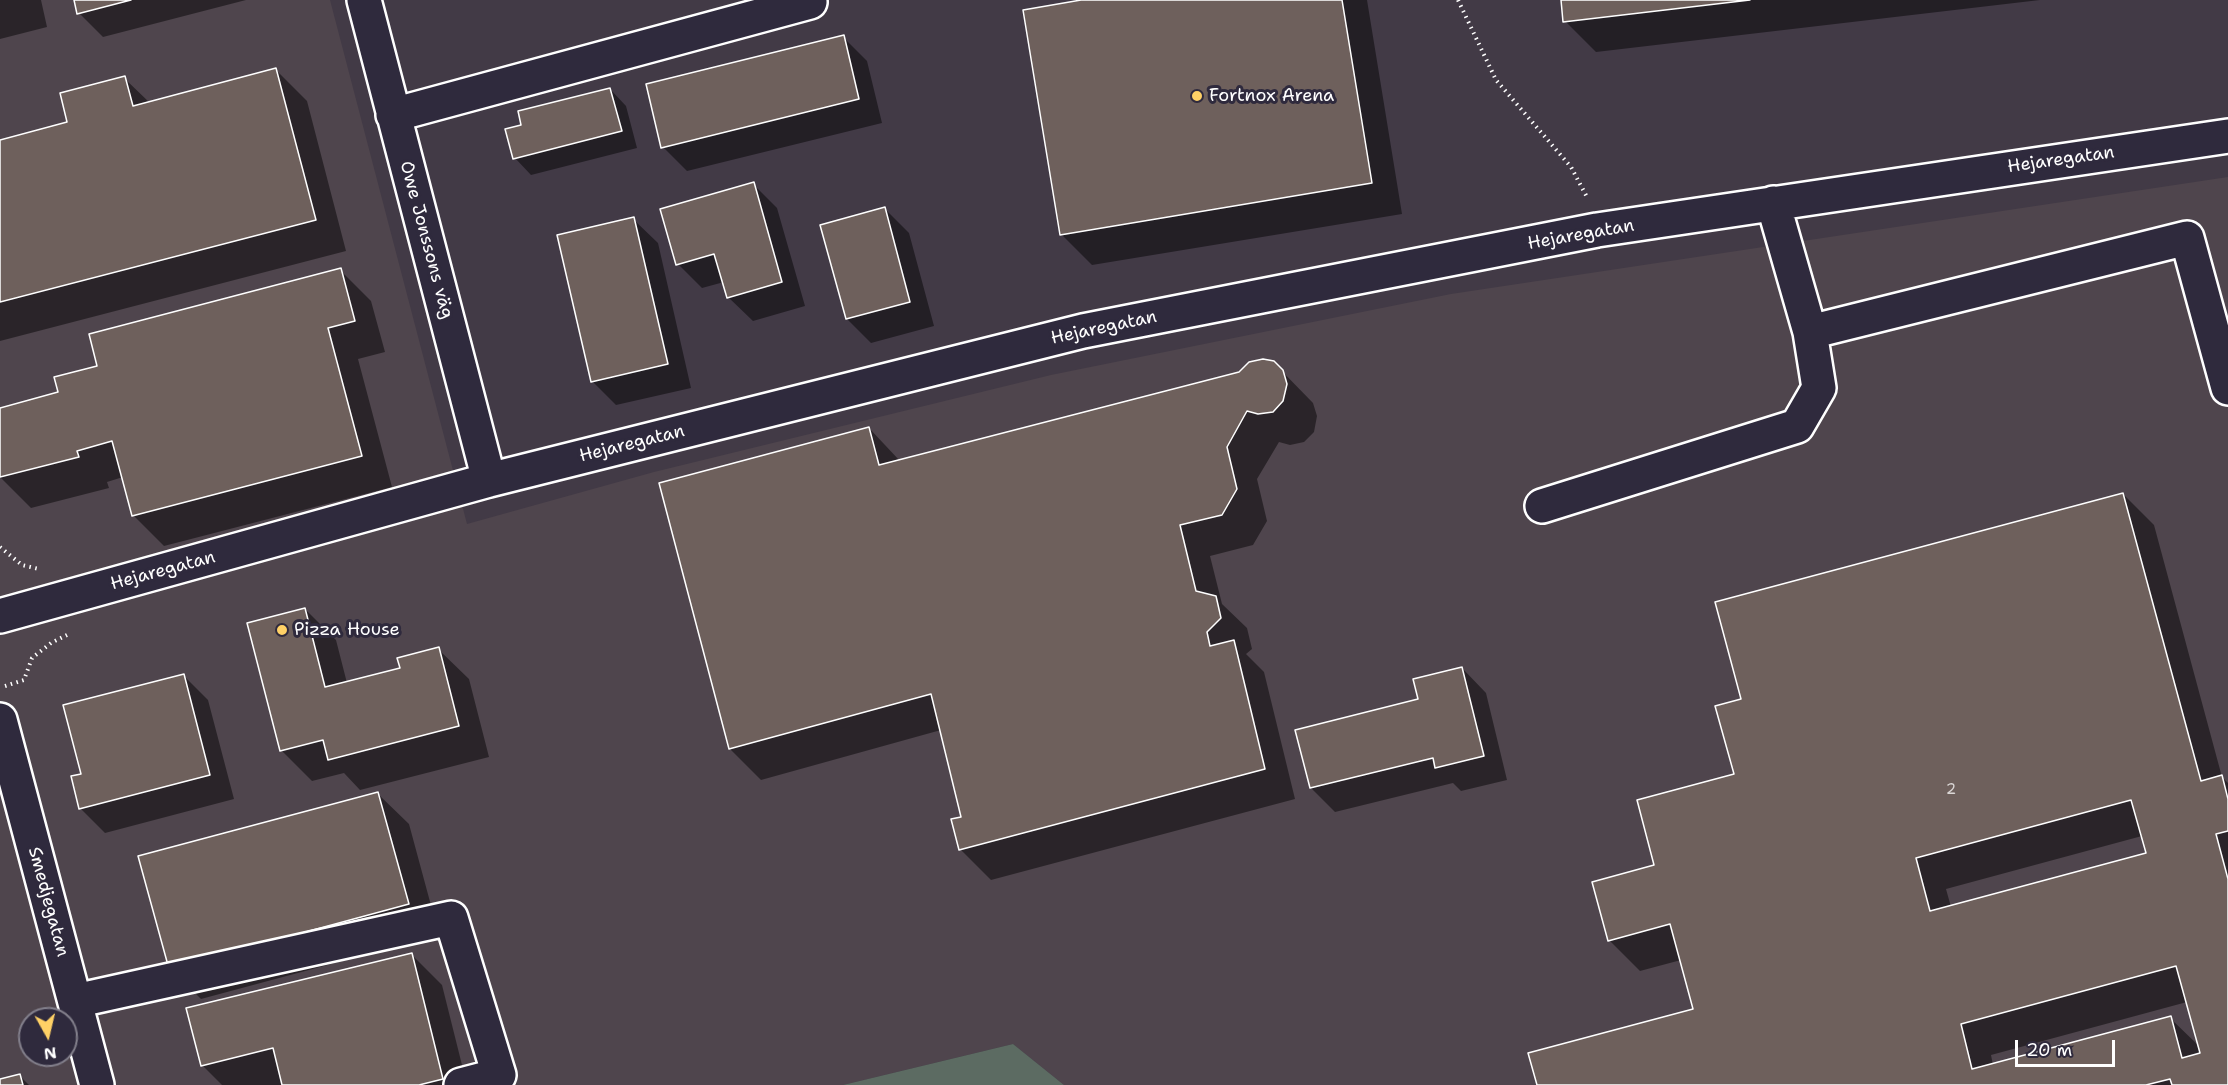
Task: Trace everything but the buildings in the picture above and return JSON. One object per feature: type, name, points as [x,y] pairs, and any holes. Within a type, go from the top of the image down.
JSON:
[{"type":"street","name":"Owe Jonssons väg","points":[[364,0],[489,480]]},
{"type":"street","points":[[393,115],[810,2]]},
{"type":"street","name":"Hejaregatan","points":[[0,616],[489,480],[1083,331],[1597,230],[2228,136]]},
{"type":"street","points":[[1542,506],[1797,426],[1819,388],[1810,332],[1773,203]]},
{"type":"street","points":[[1810,332],[2187,238],[2228,388]]},
{"type":"street","name":"Smedjegatan","points":[[0,720],[97,1085]]},
{"type":"street","points":[[75,1001],[451,918],[499,1075],[461,1085]]},
{"type":"path","points":[[1458,0],[1496,80],[1571,167],[1594,209],[1597,230]]},
{"type":"path","points":[[0,687],[24,680],[32,658],[51,643],[72,632]]},
{"type":"shaded area","points":[[0,0],[330,0],[467,524],[654,472],[1051,375],[1451,294],[2228,177],[2228,1085],[1064,1085],[1013,1044],[843,1085],[0,1085]]},
{"type":"green space","points":[[1013,1044],[1064,1085],[843,1085]]},
{"type":"place","name":"Fortnox Arena","points":[[1197,96]]},
{"type":"place","name":"Pizza House","points":[[282,630]]}]
